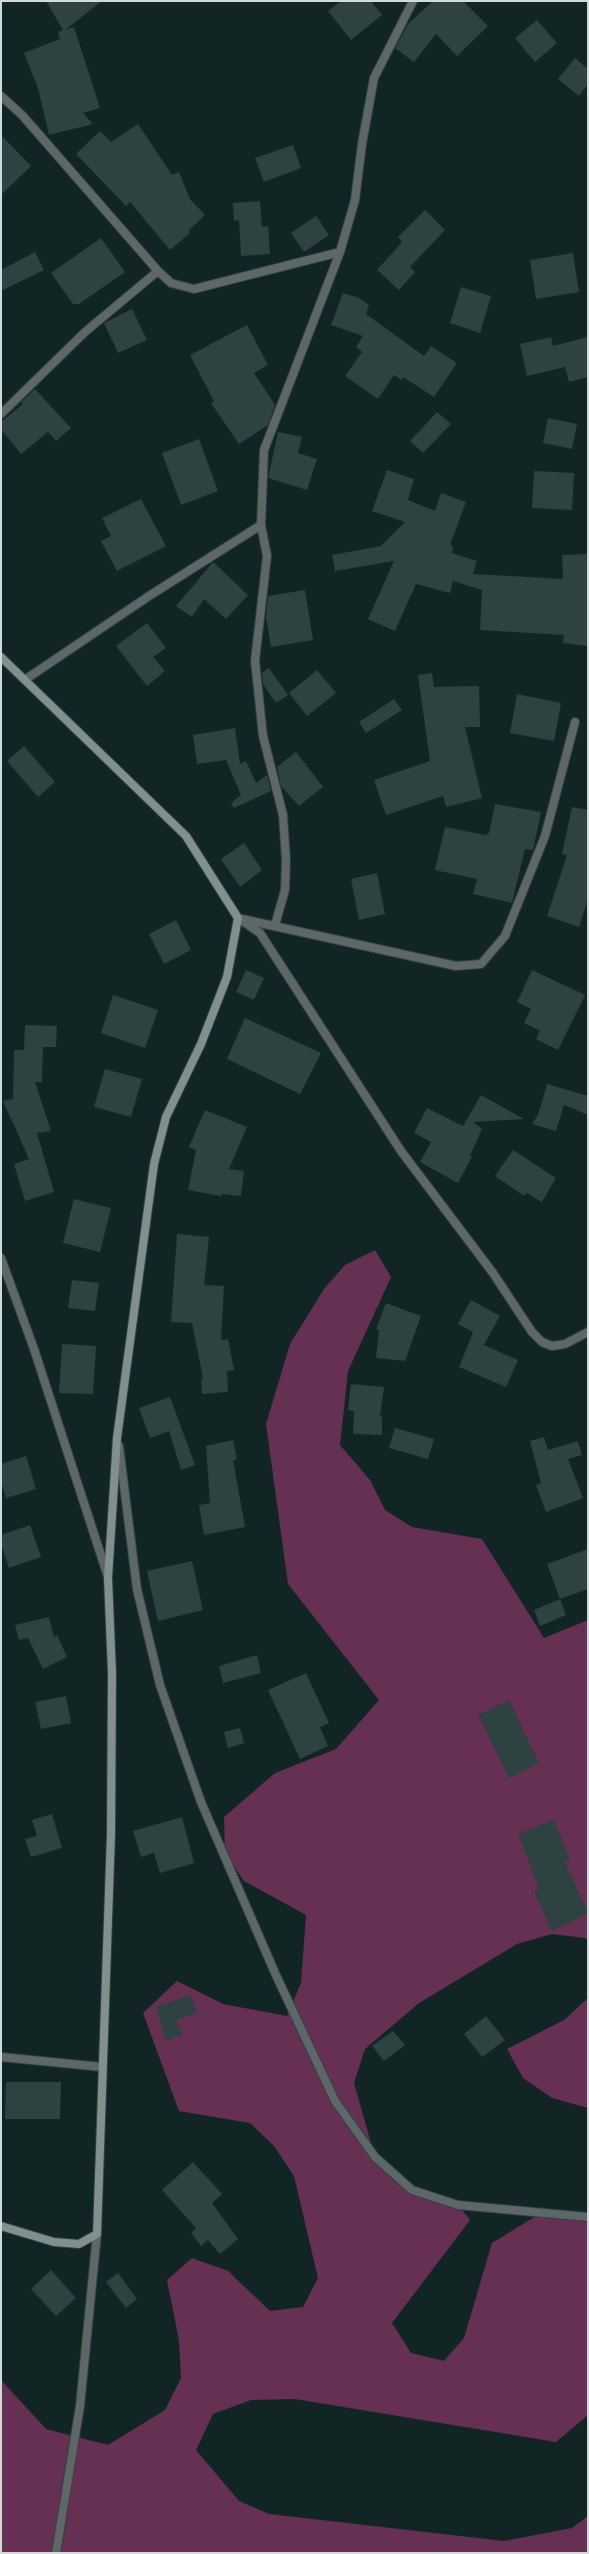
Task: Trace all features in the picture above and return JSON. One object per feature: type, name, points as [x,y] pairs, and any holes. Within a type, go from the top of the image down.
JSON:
[{"type":"main road","points":[[1,657],[26,679],[115,770],[186,836],[238,918],[227,977],[201,1044],[166,1116],[154,1164],[117,1438],[108,1578],[112,1673],[111,1796],[97,2234],[79,2244],[54,2242],[1,2226]]},
{"type":"street","points":[[275,925],[285,890],[286,860],[283,815],[263,736],[255,660],[267,556],[261,525],[264,450],[340,252],[355,200],[374,78],[413,1]]},
{"type":"street","points":[[1,96],[22,115],[158,272],[171,283],[194,289],[340,252]]},
{"type":"street","points":[[1,414],[85,332],[158,272]]},
{"type":"street","points":[[26,679],[149,596],[261,525]]},
{"type":"street","points":[[238,918],[456,966],[469,967],[481,964],[505,936],[545,836],[575,722]]},
{"type":"street","points":[[238,918],[260,933],[401,1151],[493,1273],[532,1332],[542,1342],[552,1346],[565,1344],[588,1332]]},
{"type":"street","points":[[1,1258],[34,1350],[108,1578]]},
{"type":"street","points":[[117,1438],[138,1589],[160,1685],[201,1802],[275,1973],[335,2102],[375,2157],[412,2190],[458,2205],[588,2217]]},
{"type":"street","points":[[1,2057],[102,2067]]},
{"type":"street","points":[[56,2553],[80,2406],[97,2234]]},
{"type":"shaded area","points":[[375,1250],[391,1277],[348,1371],[340,1445],[370,1480],[385,1510],[412,1527],[482,1539],[544,1638],[588,1620],[588,1941],[585,1938],[552,1934],[517,1944],[419,2003],[365,2049],[354,2083],[375,2157],[412,2190],[458,2205],[470,2220],[392,2323],[411,2353],[444,2361],[464,2338],[492,2243],[546,2210],[588,2217],[588,2415],[556,2442],[295,2399],[251,2400],[213,2414],[196,2450],[239,2501],[269,2514],[504,2541],[572,2528],[588,2516],[588,2553],[1,2553],[1,2380],[46,2429],[108,2445],[165,2410],[181,2378],[179,2340],[167,2280],[192,2258],[228,2271],[270,2311],[303,2307],[318,2278],[294,2176],[274,2146],[250,2123],[179,2111],[143,2013],[177,1981],[223,2004],[287,2016],[301,1983],[306,1915],[244,1881],[225,1853],[224,1817],[275,1773],[336,1749],[379,1700],[288,1584],[266,1424],[290,1344],[324,1289],[345,1265]]},
{"type":"shaded area","points":[[588,1998],[588,2108],[552,2098],[523,2078],[507,2049],[564,2020]]},
{"type":"building","points":[[46,1],[102,1],[65,30],[74,27],[100,108],[83,113],[93,124],[49,135],[38,88],[24,53],[60,39],[58,32],[63,30]]},
{"type":"building","points":[[341,1],[371,1],[382,15],[351,40],[328,11]]},
{"type":"building","points":[[433,1],[463,1],[488,26],[457,56],[436,34],[414,62],[395,48],[408,24]]},
{"type":"building","points":[[537,20],[557,43],[535,62],[515,38]]},
{"type":"building","points":[[575,58],[588,69],[588,84],[579,96],[558,79]]},
{"type":"building","points":[[138,124],[172,175],[179,172],[190,199],[205,215],[188,231],[190,233],[170,250],[130,202],[126,206],[76,154],[100,131],[111,142]]},
{"type":"building","points":[[1,135],[31,166],[1,195]]},
{"type":"building","points":[[293,145],[301,168],[264,182],[255,158]]},
{"type":"building","points":[[260,201],[262,227],[268,226],[270,254],[241,256],[239,220],[234,221],[233,203]]},
{"type":"building","points":[[425,210],[445,230],[410,267],[415,272],[399,290],[377,270],[402,242],[398,237]]},
{"type":"building","points":[[316,216],[329,235],[304,252],[291,233]]},
{"type":"building","points":[[101,238],[125,272],[79,304],[73,304],[51,273]]},
{"type":"building","points":[[35,252],[44,270],[1,291],[1,270]]},
{"type":"building","points":[[573,253],[579,292],[536,299],[530,260]]},
{"type":"building","points":[[461,287],[491,296],[480,333],[450,323]]},
{"type":"building","points":[[343,293],[359,298],[369,305],[366,314],[424,356],[431,346],[457,363],[434,397],[403,377],[402,380],[394,375],[378,399],[345,376],[362,352],[356,347],[363,336],[331,325]]},
{"type":"building","points":[[132,309],[147,340],[118,353],[104,323]]},
{"type":"building","points":[[247,325],[268,365],[254,373],[275,405],[268,425],[239,444],[211,403],[214,401],[190,355]]},
{"type":"building","points":[[551,337],[553,346],[588,337],[588,377],[569,382],[565,367],[527,376],[520,344]]},
{"type":"building","points":[[35,389],[71,428],[56,441],[48,432],[21,454],[1,429],[1,422],[23,404],[21,402]]},
{"type":"building","points":[[437,412],[451,424],[423,453],[410,441]]},
{"type":"building","points":[[548,418],[577,424],[572,449],[543,443]]},
{"type":"building","points":[[278,432],[302,437],[298,453],[317,459],[307,490],[268,478]]},
{"type":"building","points":[[199,439],[218,491],[181,505],[162,453]]},
{"type":"building","points":[[387,470],[414,479],[408,500],[435,511],[441,493],[466,502],[450,545],[453,546],[452,553],[477,561],[473,574],[563,579],[562,555],[588,554],[588,646],[563,643],[564,635],[480,630],[482,590],[453,581],[450,593],[416,584],[395,631],[368,619],[394,561],[335,571],[332,555],[381,546],[405,522],[372,511]]},
{"type":"building","points":[[534,471],[574,473],[572,510],[532,508]]},
{"type":"building","points":[[141,499],[166,546],[117,571],[101,541],[111,536],[102,518]]},
{"type":"building","points":[[213,562],[248,595],[226,619],[204,599],[192,617],[176,606]]},
{"type":"building","points":[[305,590],[313,640],[271,647],[266,617],[268,596]]},
{"type":"building","points":[[147,623],[166,648],[153,657],[165,671],[147,686],[116,646]]},
{"type":"building","points":[[269,668],[288,695],[276,703],[263,684],[262,673]]},
{"type":"building","points":[[317,670],[336,693],[307,716],[289,693]]},
{"type":"building","points":[[432,673],[434,687],[479,686],[480,727],[465,727],[482,798],[446,807],[443,796],[386,815],[374,780],[430,761],[418,675]]},
{"type":"building","points":[[517,694],[561,703],[554,741],[510,733]]},
{"type":"building","points":[[394,699],[402,710],[366,733],[359,722]]},
{"type":"building","points":[[235,728],[240,764],[246,761],[256,783],[267,775],[271,791],[234,808],[231,803],[241,795],[226,760],[197,764],[193,735]]},
{"type":"building","points":[[24,746],[55,782],[38,797],[7,761]]},
{"type":"building","points":[[296,752],[323,787],[299,806],[281,786],[277,767]]},
{"type":"building","points":[[495,804],[541,812],[533,850],[525,849],[512,903],[473,894],[477,879],[435,870],[445,827],[485,835],[489,833]]},
{"type":"building","points":[[572,807],[588,810],[588,899],[579,927],[547,916],[567,855],[562,854]]},
{"type":"building","points":[[244,843],[262,870],[240,887],[221,859]]},
{"type":"building","points":[[377,873],[385,914],[359,920],[351,879]]},
{"type":"building","points":[[176,920],[191,950],[164,964],[149,934]]},
{"type":"building","points":[[246,970],[264,978],[254,1000],[236,992]]},
{"type":"building","points":[[532,970],[585,995],[558,1050],[536,1039],[540,1031],[524,1023],[531,1009],[517,1002]]},
{"type":"building","points":[[113,995],[158,1010],[145,1048],[101,1033]]},
{"type":"building","points":[[245,1018],[321,1053],[300,1094],[227,1059]]},
{"type":"building","points":[[25,1025],[57,1026],[56,1047],[43,1047],[42,1082],[35,1082],[51,1131],[37,1133],[54,1192],[25,1201],[14,1164],[29,1159],[3,1101],[13,1099],[14,1050],[24,1050]]},
{"type":"building","points":[[105,1069],[142,1079],[131,1117],[94,1107]]},
{"type":"building","points":[[547,1084],[588,1096],[588,1115],[564,1105],[556,1131],[532,1124],[538,1115]]},
{"type":"building","points":[[481,1095],[524,1119],[473,1122],[482,1129],[470,1156],[472,1157],[458,1183],[420,1162],[431,1142],[414,1133],[427,1108],[463,1126]]},
{"type":"building","points":[[205,1110],[247,1127],[229,1169],[244,1171],[241,1196],[222,1194],[221,1196],[188,1190],[196,1150],[189,1147]]},
{"type":"building","points":[[513,1150],[556,1178],[542,1202],[526,1193],[524,1196],[495,1176]]},
{"type":"building","points":[[74,1199],[111,1208],[100,1252],[63,1243]]},
{"type":"building","points":[[177,1234],[209,1237],[204,1285],[224,1286],[221,1340],[228,1339],[234,1370],[227,1371],[228,1392],[202,1394],[201,1379],[203,1378],[192,1323],[171,1322]]},
{"type":"building","points":[[72,1280],[99,1283],[95,1311],[68,1308]]},
{"type":"building","points":[[471,1300],[500,1316],[484,1345],[518,1360],[506,1387],[459,1367],[473,1332],[458,1324]]},
{"type":"building","points":[[386,1303],[421,1316],[405,1361],[376,1358],[379,1330],[376,1329]]},
{"type":"building","points":[[62,1344],[96,1346],[93,1394],[59,1393]]},
{"type":"building","points":[[351,1384],[384,1387],[380,1416],[382,1417],[382,1435],[353,1434],[354,1411],[348,1410]]},
{"type":"building","points":[[170,1397],[195,1465],[181,1470],[169,1431],[150,1438],[139,1408]]},
{"type":"building","points":[[395,1428],[434,1439],[428,1459],[389,1448]]},
{"type":"building","points":[[544,1437],[548,1450],[578,1441],[582,1455],[568,1459],[583,1498],[546,1512],[536,1485],[541,1483],[530,1441]]},
{"type":"building","points":[[233,1440],[237,1459],[233,1460],[245,1527],[204,1535],[199,1505],[210,1503],[206,1446]]},
{"type":"building","points":[[26,1456],[36,1489],[6,1498],[1,1481],[1,1464]]},
{"type":"building","points":[[30,1525],[41,1557],[9,1568],[1,1544],[1,1535]]},
{"type":"building","points":[[588,1549],[588,1589],[560,1599],[547,1564]]},
{"type":"building","points":[[192,1561],[203,1610],[158,1621],[147,1571]]},
{"type":"building","points":[[560,1599],[566,1615],[540,1626],[534,1610]]},
{"type":"building","points":[[49,1617],[54,1637],[57,1635],[67,1657],[43,1669],[28,1638],[19,1640],[15,1625]]},
{"type":"building","points":[[257,1655],[261,1673],[223,1683],[219,1666]]},
{"type":"building","points":[[306,1673],[329,1723],[320,1727],[328,1746],[300,1759],[268,1690]]},
{"type":"building","points":[[66,1696],[71,1723],[41,1729],[35,1702]]},
{"type":"building","points":[[509,1700],[539,1763],[509,1778],[478,1715]]},
{"type":"building","points":[[240,1728],[244,1743],[228,1748],[224,1732]]},
{"type":"building","points":[[52,1814],[62,1848],[31,1857],[25,1839],[37,1836],[32,1820]]},
{"type":"building","points":[[182,1817],[194,1863],[160,1873],[154,1853],[141,1857],[133,1831]]},
{"type":"building","points":[[554,1820],[570,1860],[565,1862],[588,1913],[552,1931],[534,1892],[539,1889],[518,1834]]},
{"type":"building","points":[[191,1995],[197,2013],[177,2020],[182,2035],[166,2041],[156,2007]]},
{"type":"building","points":[[486,2016],[505,2040],[482,2057],[464,2034]]},
{"type":"building","points":[[393,2031],[405,2045],[384,2061],[372,2046]]},
{"type":"building","points":[[6,2082],[61,2082],[60,2119],[5,2119]]},
{"type":"building","points":[[193,2162],[222,2194],[212,2203],[238,2239],[220,2254],[208,2240],[201,2246],[191,2233],[196,2228],[162,2190]]},
{"type":"building","points":[[51,2270],[76,2298],[56,2316],[31,2289]]},
{"type":"building","points":[[118,2273],[137,2299],[126,2308],[106,2282]]}]
